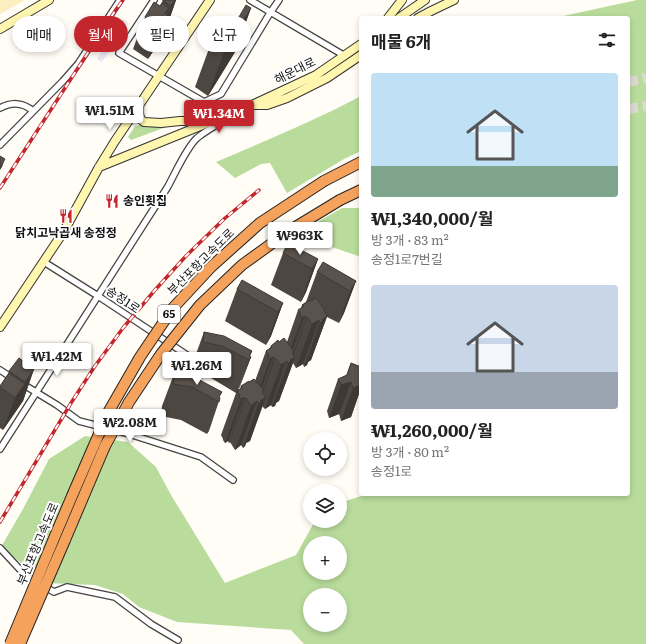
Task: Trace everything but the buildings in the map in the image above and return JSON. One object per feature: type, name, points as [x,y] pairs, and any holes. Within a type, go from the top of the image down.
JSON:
[{"type":"highway","name":"부산포항고속도로","points":[[10,644],[60,538],[77,498],[109,412],[140,356],[173,308],[211,267],[260,223],[324,181],[359,163]]},
{"type":"highway","name":"부산포항고속도로","points":[[77,498],[129,402],[161,354],[200,305],[242,265],[289,230],[340,200],[359,191]]},
{"type":"highway","name":"부산포항고속도로","points":[[20,644],[60,538]]},
{"type":"main road","points":[[0,28],[49,0]]},
{"type":"main road","points":[[0,327],[64,231],[115,141],[210,0]]},
{"type":"main road","points":[[390,16],[402,0]]},
{"type":"main road","points":[[402,16],[425,0]]},
{"type":"main road","points":[[422,16],[454,0]]},
{"type":"main road","name":"해운대로","points":[[99,167],[214,121],[316,76],[359,46]]},
{"type":"main road","points":[[252,105],[267,105],[287,98],[327,78],[359,56]]},
{"type":"main road","points":[[139,106],[139,116],[144,122],[161,123],[180,121],[214,121]]},
{"type":"street","points":[[0,145],[78,64],[120,0]]},
{"type":"street","points":[[154,0],[119,53],[204,102],[214,121]]},
{"type":"street","points":[[250,0],[345,56]]},
{"type":"street","points":[[204,102],[221,94],[279,0]]},
{"type":"street","points":[[0,108],[5,105],[15,103],[24,105],[33,111]]},
{"type":"street","points":[[0,449],[167,188],[182,159],[196,139],[203,133],[252,105]]},
{"type":"street","name":"송정1로","points":[[44,262],[190,357]]},
{"type":"street","points":[[0,370],[57,405],[79,421],[126,432],[201,457],[233,480]]},
{"type":"street","points":[[0,548],[26,576],[54,592],[67,587],[115,597],[151,624],[178,640]]},
{"type":"shaded area","points":[[102,52],[109,52],[102,62],[97,59]]},
{"type":"green space","points":[[637,0],[646,0],[646,644],[304,644],[291,630],[177,622],[139,607],[123,594],[95,585],[46,583],[1,547],[49,459],[85,436],[128,442],[156,467],[171,495],[225,583],[296,555],[303,542],[303,580],[347,580],[347,536],[307,536],[311,528],[347,528],[347,501],[361,496],[630,496],[630,16],[563,16]]},
{"type":"green space","points":[[359,97],[359,152],[344,159],[287,193],[270,163],[261,164],[235,178],[216,162],[307,122]]},
{"type":"green space","points":[[135,126],[169,126],[131,140],[128,137]]},
{"type":"green space","points":[[342,208],[359,208],[359,256],[332,247],[305,229]]},
{"type":"sand","points":[[0,0],[25,0],[0,14]]},
{"type":"tunnel","points":[[630,82],[646,78]]},
{"type":"tunnel","points":[[630,109],[646,106]]},
{"type":"railway","points":[[0,188],[123,0]]},
{"type":"railway","points":[[0,522],[71,403],[95,366],[123,328],[186,256],[224,219],[259,190]]},
{"type":"place","name":"송인횟집","points":[[112,201]]},
{"type":"place","name":"닭치고낙곱새 송정정","points":[[66,216]]}]
